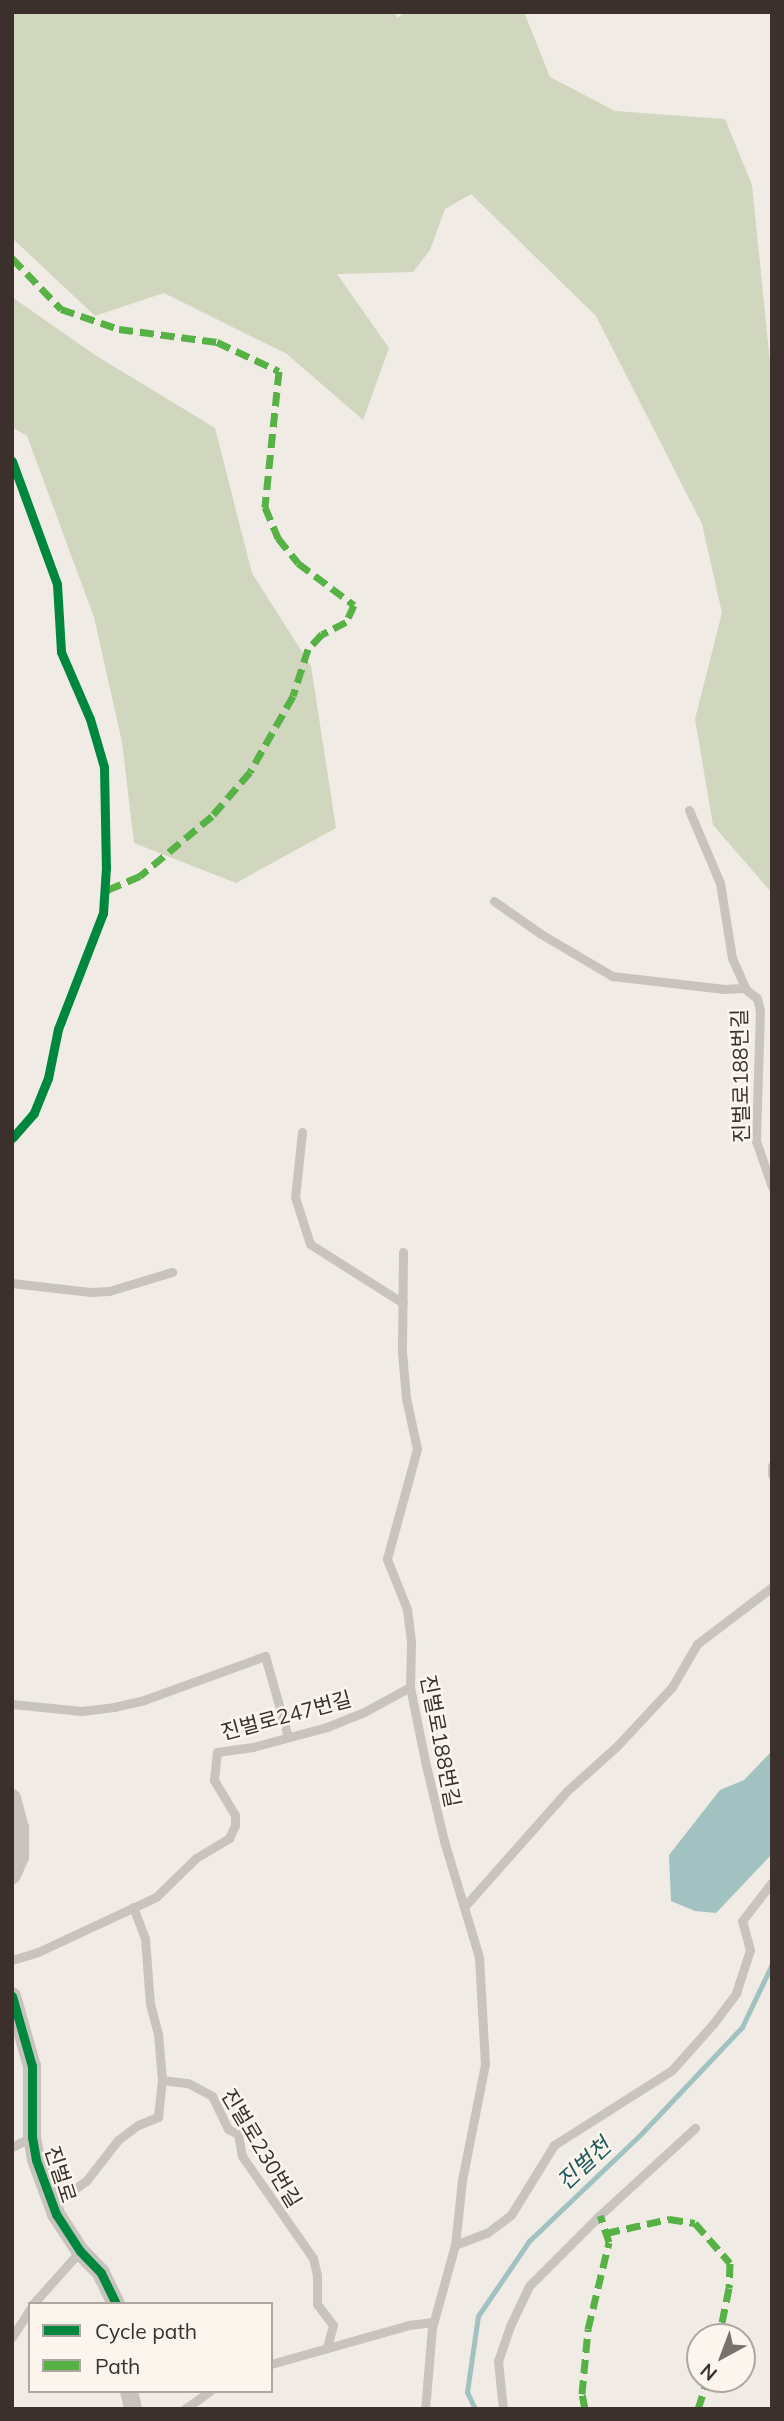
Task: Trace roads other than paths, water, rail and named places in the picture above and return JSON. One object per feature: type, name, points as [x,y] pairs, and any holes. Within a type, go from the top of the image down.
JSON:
[{"type":"street","points":[[12,1798],[20,1827],[20,1857],[12,1875]]},
{"type":"street","name":"진벌로","points":[[12,1996],[32,2066],[32,2137],[47,2190],[56,2214],[80,2251],[101,2273],[115,2302]]},
{"type":"lane","points":[[688,810],[720,883],[732,958],[746,989]]},
{"type":"lane","name":"진벌로188번길","points":[[494,901],[541,934],[612,976],[746,989],[757,998],[760,1011],[756,1141],[772,1187]]},
{"type":"lane","points":[[302,1132],[295,1197],[310,1244],[403,1303]]},
{"type":"lane","name":"진벌로188번길","points":[[403,1252],[402,1352],[406,1398],[417,1449],[387,1559],[407,1609],[411,1643],[410,1687],[444,1841],[479,1957],[485,2064],[462,2180],[455,2245],[433,2322],[425,2409]]},
{"type":"lane","points":[[12,1283],[99,1291],[172,1272]]},
{"type":"lane","points":[[772,1466],[772,1475]]},
{"type":"lane","points":[[464,1907],[566,1791],[617,1746],[672,1687],[696,1644],[772,1587]]},
{"type":"lane","points":[[12,1704],[82,1712],[114,1707],[144,1700],[265,1656],[288,1737]]},
{"type":"lane","name":"진벌로247번길","points":[[12,1960],[38,1952],[156,1897],[196,1858],[229,1838],[235,1825],[235,1815],[214,1780],[217,1752],[288,1737],[364,1712],[410,1687]]},
{"type":"lane","points":[[455,2245],[487,2233],[511,2215],[554,2145],[672,2070],[713,2024],[736,1993],[750,1950],[742,1921],[772,1882]]},
{"type":"lane","points":[[133,1907],[145,1938],[150,2004],[158,2034],[162,2080]]},
{"type":"lane","name":"진벌로","points":[[47,2190],[72,2192],[86,2181],[118,2140],[138,2125],[158,2117],[162,2080]]},
{"type":"lane","name":"진벌로230번길","points":[[162,2080],[188,2083],[212,2096],[228,2129],[238,2134],[242,2156],[313,2258],[317,2275],[317,2304],[333,2325],[327,2348]]},
{"type":"lane","points":[[503,2409],[498,2361],[510,2326],[529,2286],[600,2215],[695,2129]]},
{"type":"lane","name":"진벌로","points":[[12,2147],[32,2137]]},
{"type":"lane","points":[[35,2302],[80,2251]]},
{"type":"lane","points":[[12,2337],[28,2312]]},
{"type":"lane","points":[[273,2363],[409,2325],[433,2322]]},
{"type":"lane","points":[[185,2409],[207,2393]]},
{"type":"water","points":[[772,1751],[772,1854],[716,1913],[695,1911],[671,1901],[669,1855],[720,1790],[744,1780]]},
{"type":"waterway","name":"진벌천","points":[[475,2409],[467,2392],[478,2316],[529,2241],[639,2136],[742,2027],[772,1964]]}]
